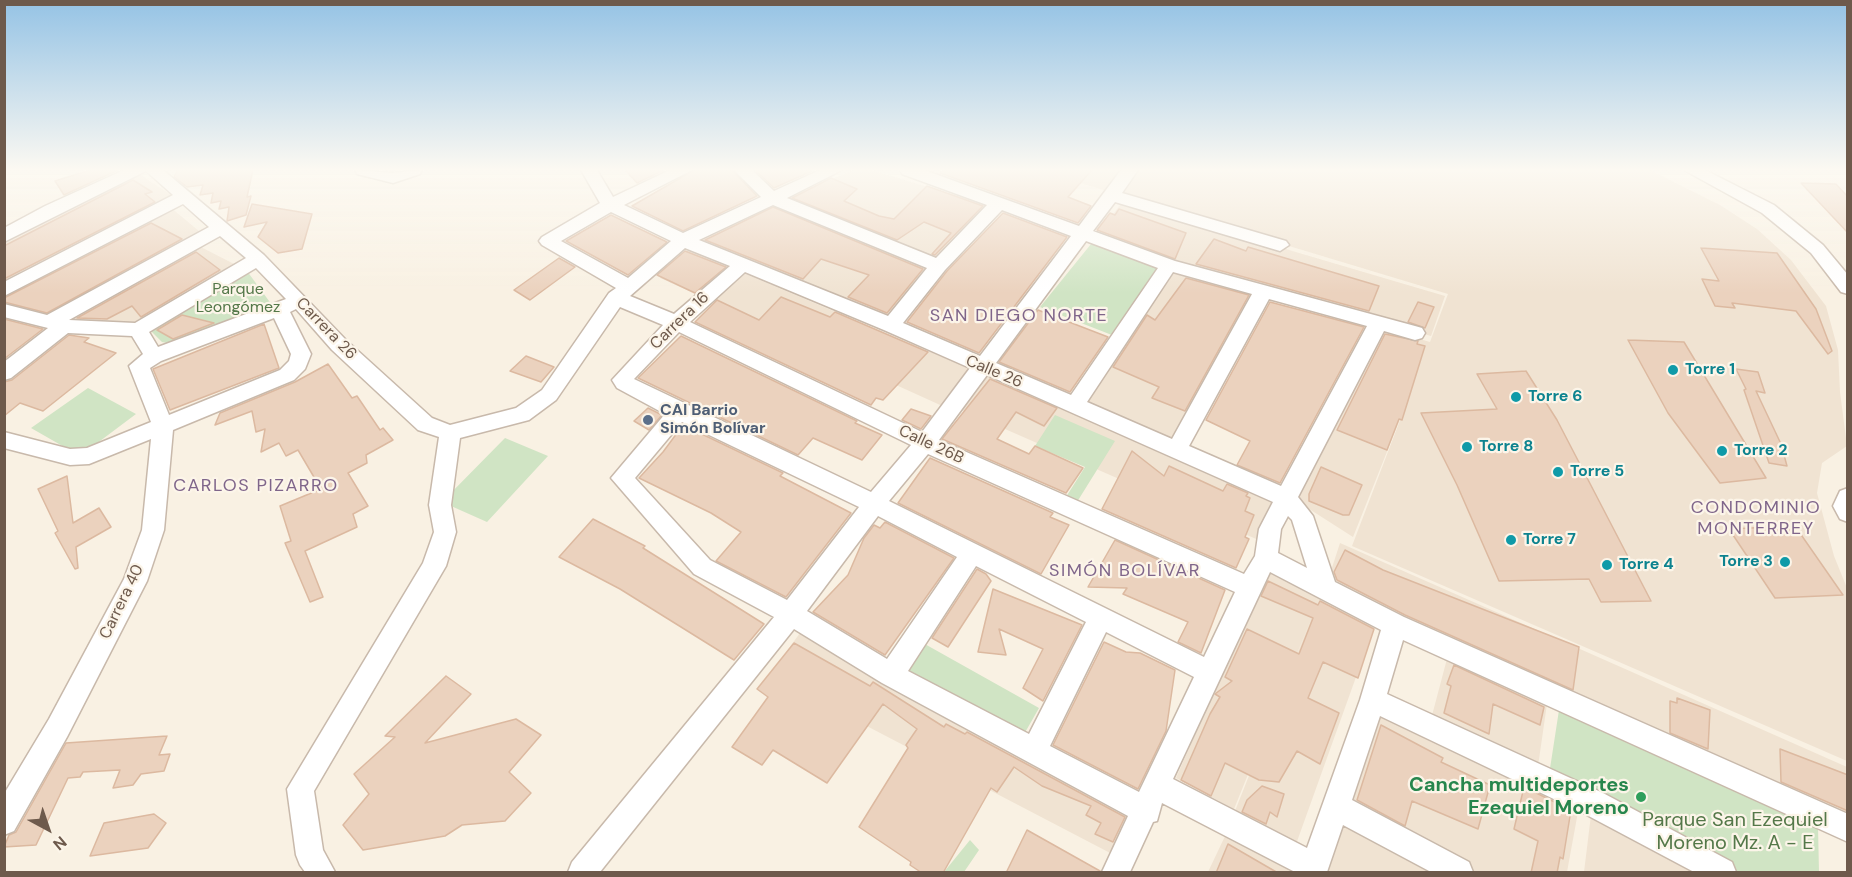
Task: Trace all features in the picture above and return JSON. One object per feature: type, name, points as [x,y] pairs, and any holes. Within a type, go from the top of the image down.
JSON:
[{"type":"street","points":[[4,236],[49,211]]},
{"type":"street","points":[[4,290],[156,211]]},
{"type":"street","name":"Carrera 26","points":[[202,211],[258,259],[339,345],[425,424],[450,433]]},
{"type":"street","name":"Calle 26B","points":[[600,211],[549,242],[622,292],[676,323],[925,443],[1249,587]]},
{"type":"street","name":"Calle 26","points":[[622,211],[683,240],[891,326],[1286,498],[1302,516],[1325,589]]},
{"type":"street","points":[[321,873],[310,855],[300,789],[434,566],[445,532],[440,505],[450,433],[522,414],[549,395],[622,292],[683,240],[744,211]]},
{"type":"street","points":[[803,211],[939,266]]},
{"type":"street","points":[[891,326],[939,266],[991,211]]},
{"type":"street","points":[[1017,211],[1168,265],[1415,333]]},
{"type":"street","points":[[582,873],[791,614],[874,504],[925,443],[1098,211]]},
{"type":"street","points":[[1165,211],[1280,244]]},
{"type":"street","points":[[1770,211],[1817,249],[1848,288]]},
{"type":"street","points":[[4,373],[57,324],[221,228]]},
{"type":"street","points":[[4,310],[57,324],[138,330],[258,259]]},
{"type":"street","name":"Carrera 16","points":[[679,412],[622,380],[676,323],[742,265]]},
{"type":"street","points":[[1074,406],[1168,265]]},
{"type":"street","points":[[1176,451],[1263,292]]},
{"type":"street","points":[[147,361],[299,302]]},
{"type":"street","points":[[4,440],[70,457],[89,456],[287,375],[298,364],[301,354],[279,309]]},
{"type":"street","points":[[1116,873],[1211,674],[1249,587],[1266,558],[1266,543],[1270,529],[1378,324]]},
{"type":"street","name":"Carrera 40","points":[[4,821],[58,728],[135,581],[153,530],[163,426],[138,330]]},
{"type":"street","points":[[1147,811],[891,675],[791,614],[702,567],[623,481],[623,474],[679,412],[874,504],[1211,674]]},
{"type":"street","points":[[1848,497],[1844,506],[1848,513]]},
{"type":"street","points":[[891,675],[972,554]]},
{"type":"street","points":[[1266,558],[1395,625],[1848,828]]},
{"type":"street","points":[[1034,751],[1101,617]]},
{"type":"street","points":[[1158,786],[1314,870],[1373,700],[1395,625]]},
{"type":"street","points":[[1373,700],[1593,803],[1722,873]]},
{"type":"street","points":[[1335,806],[1459,873]]},
{"type":"shaded area","points":[[56,211],[155,211],[5,288],[5,236]]},
{"type":"shaded area","points":[[160,211],[175,211],[205,236],[52,318],[5,305],[4,292]]},
{"type":"shaded area","points":[[760,211],[783,211],[940,274],[893,325],[691,243]]},
{"type":"shaded area","points":[[794,211],[988,211],[943,270]]},
{"type":"shaded area","points":[[1115,211],[1157,211],[1445,296],[1431,336],[1093,240]]},
{"type":"shaded area","points":[[1173,211],[1729,211],[1757,229],[1791,260],[1826,306],[1838,350],[1840,392],[1847,446],[1822,463],[1817,493],[1834,556],[1847,588],[1847,761],[1352,546],[1412,389],[1353,537],[1292,498],[1378,327],[1430,342],[1448,294]]},
{"type":"shaded area","points":[[197,245],[238,266],[138,328],[56,320]]},
{"type":"shaded area","points":[[689,250],[980,373],[949,409],[660,278]]},
{"type":"shaded area","points":[[1170,268],[1259,293],[1175,446],[1079,404]]},
{"type":"shaded area","points":[[985,375],[1283,499],[1263,542],[957,408]]},
{"type":"shaded area","points":[[1340,543],[1847,767],[1847,823],[1327,583]]},
{"type":"shaded area","points":[[1273,558],[1379,613],[1295,847],[1235,811],[1311,619],[1234,809],[1176,778]]},
{"type":"shaded area","points":[[803,629],[1136,808],[1114,855],[769,675]]},
{"type":"shaded area","points":[[1448,655],[1548,697],[1537,773],[1430,723]]},
{"type":"shaded area","points":[[1374,707],[1580,801],[1567,872],[1468,872],[1342,806]]},
{"type":"shaded area","points":[[1592,807],[1714,872],[1584,872]]},
{"type":"shaded area","points":[[1338,814],[1452,872],[1320,872]]},
{"type":"shaded area","points":[[1227,832],[1291,866],[1288,872],[1208,872]]},
{"type":"green space","points":[[1091,244],[1165,266],[1117,337],[1040,307]]},
{"type":"green space","name":"Parque Leongómez","points":[[247,271],[272,305],[178,345],[162,342],[147,327]]},
{"type":"green space","points":[[88,388],[136,414],[80,456],[31,428]]},
{"type":"green space","points":[[1055,415],[1115,441],[1077,502],[1066,497],[1085,467],[1035,446]]},
{"type":"green space","points":[[505,438],[548,456],[487,522],[442,502]]},
{"type":"green space","points":[[923,643],[1039,708],[1023,736],[905,673]]},
{"type":"green space","name":"Parque San Ezequiel Moreno Mz. A - E","points":[[1559,710],[1818,827],[1819,872],[1729,872],[1549,775]]},
{"type":"green space","points":[[970,840],[979,850],[964,872],[944,872]]},
{"type":"building","points":[[73,211],[137,211],[4,279],[4,246]]},
{"type":"building","points":[[228,211],[247,211],[246,215],[227,221]]},
{"type":"building","points":[[250,211],[294,211],[312,214],[302,249],[278,253],[258,237],[267,222],[244,227]]},
{"type":"building","points":[[642,211],[725,211],[683,231]]},
{"type":"building","points":[[765,211],[782,211],[923,269],[887,313],[848,297],[869,275],[821,259],[803,279],[705,240]]},
{"type":"building","points":[[824,211],[867,211],[894,219],[902,211],[978,211],[935,255],[932,254],[951,233],[924,222],[897,240]]},
{"type":"building","points":[[1045,211],[1087,211],[1078,223]]},
{"type":"building","points":[[1118,211],[1124,211],[1186,233],[1175,259],[1097,230],[1110,213],[1115,215]]},
{"type":"building","points":[[1827,211],[1848,211],[1848,233]]},
{"type":"building","points":[[1003,213],[1067,237],[979,353],[907,322],[947,271]]},
{"type":"building","points":[[611,215],[667,242],[628,275],[566,241]]},
{"type":"building","points":[[151,223],[182,239],[47,313],[4,302],[4,298]]},
{"type":"building","points":[[1214,239],[1246,251],[1248,247],[1379,286],[1369,311],[1196,264]]},
{"type":"building","points":[[1701,248],[1777,253],[1816,309],[1832,351],[1828,354],[1796,311],[1732,303],[1735,308],[1715,306],[1702,279],[1719,281]]},
{"type":"building","points":[[685,251],[726,267],[695,293],[657,275]]},
{"type":"building","points":[[196,252],[220,270],[141,317],[132,306],[107,319],[77,318]]},
{"type":"building","points":[[559,258],[575,267],[530,300],[514,290]]},
{"type":"building","points":[[1186,278],[1249,295],[1185,411],[1152,398],[1159,387],[1113,367],[1147,315],[1155,320]]},
{"type":"building","points":[[781,297],[830,317],[835,312],[928,352],[883,400],[876,398],[871,405],[695,322],[717,300],[759,320]]},
{"type":"building","points":[[1270,302],[1364,327],[1280,483],[1237,465],[1250,441],[1206,420]]},
{"type":"building","points":[[1418,302],[1434,307],[1425,328],[1408,322]]},
{"type":"building","points":[[1038,310],[1108,337],[1070,392],[999,362]]},
{"type":"building","points":[[182,315],[214,323],[173,339],[157,330]]},
{"type":"building","points":[[4,319],[43,329],[4,359]]},
{"type":"building","points":[[264,324],[279,368],[170,410],[153,369]]},
{"type":"building","points":[[1385,334],[1418,341],[1417,344],[1425,346],[1402,420],[1399,419],[1387,450],[1337,430]]},
{"type":"building","points":[[69,335],[89,338],[84,342],[116,353],[43,411],[20,403],[4,416],[4,382],[12,380]]},
{"type":"building","points":[[681,336],[882,435],[862,460],[813,438],[798,455],[638,378]]},
{"type":"building","points":[[1628,340],[1684,342],[1766,478],[1720,483],[1668,413]]},
{"type":"building","points":[[526,356],[554,367],[541,382],[510,371]]},
{"type":"building","points":[[328,364],[352,398],[357,396],[380,430],[383,428],[393,440],[366,455],[367,463],[348,473],[368,506],[353,514],[357,527],[305,551],[323,597],[310,602],[285,543],[291,541],[280,506],[321,489],[298,450],[286,456],[279,443],[261,452],[265,429],[256,432],[252,411],[215,425],[220,413],[295,382]]},
{"type":"building","points":[[1736,369],[1758,372],[1765,393],[1756,391],[1781,444],[1787,466],[1769,463],[1744,390],[1746,389]]},
{"type":"building","points":[[1526,371],[1557,420],[1651,601],[1601,602],[1589,579],[1499,581],[1457,485],[1421,413],[1497,409],[1477,374]]},
{"type":"building","points":[[990,379],[1057,408],[1044,426],[1016,412],[997,439],[1029,454],[1035,446],[1083,468],[1066,493],[942,439]]},
{"type":"building","name":"CAI Barrio Simón Bolívar","points":[[648,408],[662,415],[649,430],[634,421]]},
{"type":"building","points":[[911,409],[931,416],[921,429],[902,420]]},
{"type":"building","points":[[683,425],[783,473],[780,476],[851,513],[786,597],[716,561],[741,532],[711,513],[639,478],[663,452]]},
{"type":"building","points":[[1132,451],[1164,476],[1169,466],[1223,491],[1227,484],[1248,493],[1246,496],[1250,498],[1245,511],[1254,515],[1245,537],[1249,539],[1236,568],[1102,509]]},
{"type":"building","points":[[930,458],[1053,513],[1050,517],[1069,525],[1041,574],[898,503]]},
{"type":"building","points":[[1321,467],[1362,485],[1349,515],[1343,515],[1309,501],[1309,494]]},
{"type":"building","points":[[67,476],[73,523],[99,508],[111,527],[76,547],[78,568],[75,569],[55,533],[58,531],[38,489]]},
{"type":"building","points":[[593,519],[645,546],[643,548],[764,624],[734,660],[620,589],[559,557]]},
{"type":"building","points":[[885,522],[954,558],[885,655],[813,612],[848,575],[864,538],[874,525],[880,528]]},
{"type":"building","name":"Torre 3","points":[[1795,526],[1843,595],[1775,598],[1729,529]]},
{"type":"building","points":[[1115,540],[1225,590],[1201,653],[1178,642],[1188,622],[1123,594],[1127,588],[1088,587]]},
{"type":"building","points":[[1345,550],[1383,570],[1579,647],[1573,690],[1405,615],[1337,580],[1334,572]]},
{"type":"building","points":[[977,569],[986,574],[991,581],[948,647],[932,638]]},
{"type":"building","points":[[1268,581],[1318,605],[1320,601],[1374,629],[1358,678],[1323,662],[1308,698],[1339,713],[1320,764],[1297,751],[1279,782],[1259,780],[1225,763],[1211,796],[1181,780],[1210,714],[1220,697],[1215,694],[1232,681],[1225,677],[1247,629],[1299,654],[1313,618],[1261,596]]},
{"type":"building","points":[[993,589],[1082,625],[1043,701],[1023,688],[1043,649],[999,629],[1006,655],[978,652]]},
{"type":"building","points":[[1104,642],[1126,652],[1140,653],[1175,670],[1166,731],[1138,789],[1053,745]]},
{"type":"building","points":[[794,643],[870,686],[873,682],[944,727],[946,724],[965,734],[967,732],[1125,817],[1113,842],[1095,834],[1101,823],[1086,815],[1091,806],[1042,786],[1014,767],[997,792],[991,788],[943,873],[922,873],[910,865],[911,862],[859,827],[908,748],[906,745],[917,729],[883,704],[827,783],[773,750],[762,765],[732,747],[768,697],[757,689]]},
{"type":"building","points":[[1454,665],[1544,707],[1540,725],[1493,704],[1489,734],[1444,713],[1451,686],[1447,684]]},
{"type":"building","points":[[446,676],[471,694],[425,743],[516,719],[541,735],[509,772],[531,793],[505,821],[462,825],[445,836],[363,850],[343,825],[369,794],[354,774],[395,737],[385,736]]},
{"type":"building","points":[[1677,698],[1710,710],[1708,749],[1670,733],[1670,701],[1677,703]]},
{"type":"building","points":[[1381,725],[1443,758],[1441,762],[1490,785],[1478,829],[1412,801],[1405,826],[1357,800]]},
{"type":"building","points":[[167,736],[159,755],[170,754],[164,771],[141,774],[133,785],[113,788],[120,770],[83,772],[80,777],[68,778],[36,845],[4,847],[9,835],[16,832],[66,743]]},
{"type":"building","points":[[1780,749],[1848,775],[1848,811],[1781,782]]},
{"type":"building","points":[[1262,786],[1284,794],[1277,817],[1270,812],[1266,824],[1242,812],[1247,800]]},
{"type":"building","points":[[1524,787],[1571,810],[1563,859],[1560,857],[1557,873],[1531,873],[1538,841],[1514,829]]},
{"type":"building","points":[[154,814],[166,823],[148,848],[90,856],[104,823]]},
{"type":"building","points":[[1027,830],[1100,871],[1100,873],[1006,873]]},
{"type":"building","points":[[1228,844],[1278,873],[1216,873]]},
{"type":"place","name":"Torre 1","points":[[1673,370]]},
{"type":"place","name":"Torre 6","points":[[1516,397]]},
{"type":"place","name":"CAI Barrio Simón Bolívar","points":[[648,420]]},
{"type":"place","name":"Torre 8","points":[[1467,447]]},
{"type":"place","name":"Torre 2","points":[[1722,451]]},
{"type":"place","name":"Torre 5","points":[[1558,472]]},
{"type":"place","name":"Torre 7","points":[[1511,540]]},
{"type":"place","name":"Torre 3","points":[[1785,562]]},
{"type":"place","name":"Torre 4","points":[[1607,565]]},
{"type":"place","name":"Cancha multideportes Ezequiel Moreno","points":[[1641,797]]},
{"type":"district","name":"SAN DIEGO NORTE","points":[[1019,316]]},
{"type":"district","name":"CARLOS PIZARRO","points":[[256,486]]},
{"type":"district","name":"CONDOMINIO MONTERREY","points":[[1756,518]]},
{"type":"district","name":"SIMÓN BOLÍVAR","points":[[1125,571]]}]
